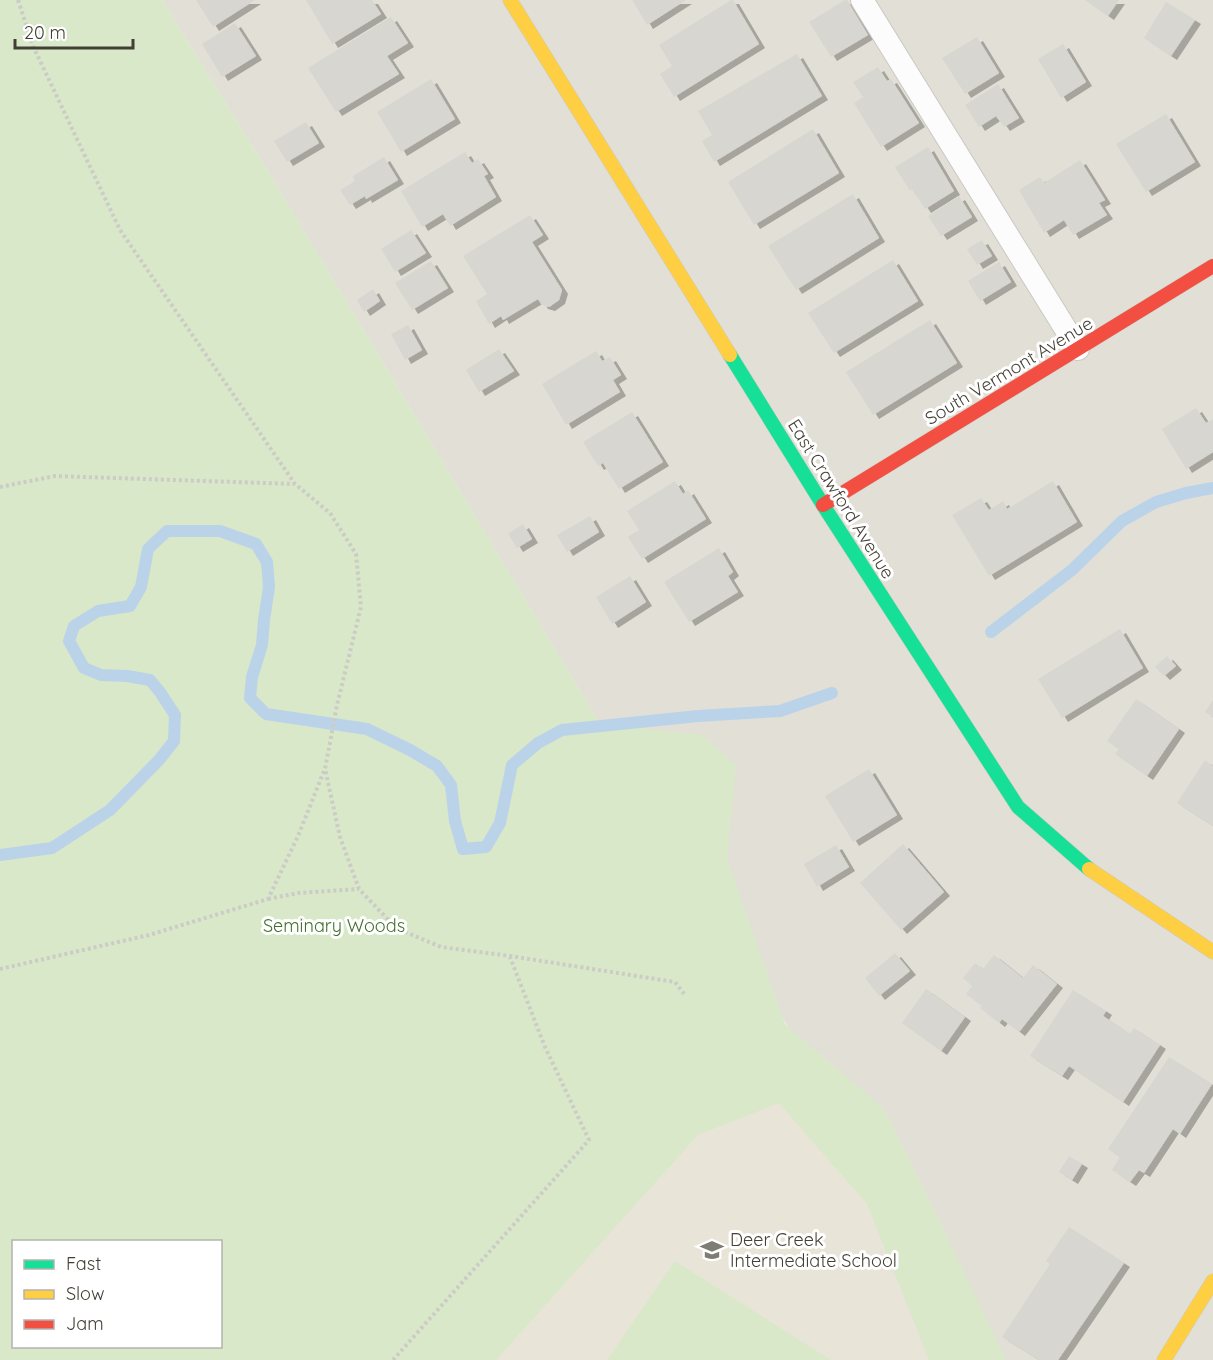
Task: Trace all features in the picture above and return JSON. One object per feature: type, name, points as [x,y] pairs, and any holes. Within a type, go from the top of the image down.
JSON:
[{"type":"street","name":"East Crawford Avenue","points":[[510,0],[823,505],[1018,807],[1082,864],[1213,952]]},
{"type":"street","name":"South Vermont Avenue","points":[[823,505],[1213,266]]},
{"type":"street","points":[[1164,1360],[1213,1281]]},
{"type":"lane","points":[[862,0],[1078,349]]},
{"type":"path","points":[[18,0],[33,46],[120,230],[295,484],[330,513],[356,554],[361,607],[337,705],[325,769],[298,836],[267,898]]},
{"type":"path","points":[[0,487],[55,476],[295,484]]},
{"type":"path","points":[[325,769],[340,837],[359,889],[396,928],[441,947],[675,982],[684,994]]},
{"type":"path","points":[[0,969],[148,935],[267,898],[298,893],[359,889]]},
{"type":"path","points":[[393,1360],[590,1140],[545,1047],[510,956]]},
{"type":"shaded area","points":[[162,0],[1213,0],[1213,1360],[991,1360],[742,951],[600,724],[277,186]]},
{"type":"shaded area","name":"Deer Creek Intermediate School","points":[[785,1024],[991,1360],[412,1360]]},
{"type":"green space","name":"Seminary Woods","points":[[0,0],[162,0],[277,186],[600,724],[702,735],[736,765],[727,859],[785,1024],[884,1109],[1006,1360],[929,1360],[867,1204],[779,1103],[698,1135],[496,1360],[0,1360]]},
{"type":"green space","points":[[675,1261],[831,1360],[607,1360]]},
{"type":"building","points":[[196,0],[255,0],[213,27]]},
{"type":"building","points":[[306,0],[372,0],[381,14],[332,44]]},
{"type":"building","points":[[632,0],[686,0],[647,25]]},
{"type":"building","points":[[731,0],[759,44],[674,97],[660,74],[672,66],[659,45]]},
{"type":"building","points":[[845,0],[868,35],[831,57],[809,22]]},
{"type":"building","points":[[1085,0],[1119,0],[1108,16]]},
{"type":"building","points":[[1166,2],[1195,20],[1171,56],[1144,38]]},
{"type":"building","points":[[391,17],[408,43],[387,56],[399,74],[336,112],[308,68]]},
{"type":"building","points":[[235,23],[256,56],[222,77],[202,44]]},
{"type":"building","points":[[977,37],[999,73],[965,94],[942,58]]},
{"type":"building","points":[[1063,44],[1086,82],[1061,98],[1038,59]]},
{"type":"building","points":[[797,54],[822,96],[714,162],[702,141],[712,135],[698,111]]},
{"type":"building","points":[[878,67],[887,81],[891,79],[919,123],[881,147],[854,103],[863,97],[853,82]]},
{"type":"building","points":[[431,79],[455,119],[401,152],[377,112]]},
{"type":"building","points":[[998,84],[1019,118],[1004,127],[996,116],[979,127],[965,105]]},
{"type":"building","points":[[1166,114],[1195,162],[1146,192],[1116,144]]},
{"type":"building","points":[[306,122],[319,143],[287,162],[274,141]]},
{"type":"building","points":[[813,129],[839,173],[754,225],[728,182]]},
{"type":"building","points":[[928,147],[954,191],[925,209],[895,167]]},
{"type":"building","points":[[465,152],[472,163],[478,159],[488,174],[484,176],[496,197],[450,226],[443,214],[422,227],[401,191]]},
{"type":"building","points":[[384,157],[398,180],[366,199],[365,196],[350,205],[340,190],[355,181],[353,176]]},
{"type":"building","points":[[1080,160],[1105,200],[1099,203],[1107,215],[1073,235],[1064,220],[1044,233],[1019,190],[1040,177],[1044,183]]},
{"type":"building","points":[[853,194],[879,238],[796,290],[768,246]]},
{"type":"building","points":[[959,196],[972,217],[941,236],[928,216]]},
{"type":"building","points":[[530,215],[543,235],[532,242],[562,290],[559,300],[549,307],[542,305],[538,299],[503,320],[501,316],[489,324],[476,301],[487,294],[463,256]]},
{"type":"building","points":[[411,230],[426,253],[395,272],[381,249]]},
{"type":"building","points":[[982,240],[992,256],[977,265],[967,249]]},
{"type":"building","points":[[893,260],[918,301],[834,353],[808,313]]},
{"type":"building","points":[[431,261],[448,288],[412,310],[395,283]]},
{"type":"building","points":[[999,262],[1011,282],[980,301],[968,281]]},
{"type":"building","points":[[373,289],[380,301],[364,312],[357,300]]},
{"type":"building","points":[[930,320],[957,363],[873,415],[846,372]]},
{"type":"building","points":[[408,325],[422,350],[405,360],[391,334]]},
{"type":"building","points":[[499,349],[514,371],[479,392],[466,370]]},
{"type":"building","points":[[596,351],[602,361],[610,357],[621,375],[613,380],[620,392],[566,425],[542,384]]},
{"type":"building","points":[[1196,408],[1206,423],[1213,419],[1213,452],[1186,469],[1162,429]]},
{"type":"building","points":[[632,412],[663,462],[619,489],[603,463],[598,466],[583,442]]},
{"type":"building","points":[[675,481],[683,494],[688,490],[706,519],[642,559],[628,537],[639,530],[627,511]]},
{"type":"building","points":[[1053,481],[1077,522],[989,576],[952,515],[981,498],[989,510],[1003,501],[1007,509]]},
{"type":"building","points":[[590,516],[599,532],[567,552],[557,535]]},
{"type":"building","points":[[523,524],[532,539],[517,548],[508,534]]},
{"type":"building","points":[[719,548],[733,572],[728,576],[738,592],[689,622],[664,582]]},
{"type":"building","points":[[630,576],[646,602],[612,624],[596,597]]},
{"type":"building","points":[[1120,629],[1143,668],[1062,718],[1038,679]]},
{"type":"building","points":[[1167,656],[1176,666],[1164,676],[1155,667]]},
{"type":"building","points":[[1136,699],[1179,729],[1147,776],[1115,754],[1119,749],[1107,741]]},
{"type":"building","points":[[1213,700],[1213,717],[1205,712]]},
{"type":"building","points":[[1205,760],[1213,766],[1213,826],[1177,803]]},
{"type":"building","points":[[869,769],[897,815],[853,842],[825,796]]},
{"type":"building","points":[[903,844],[944,892],[901,930],[860,883]]},
{"type":"building","points":[[836,845],[849,867],[817,887],[804,864]]},
{"type":"building","points":[[895,953],[910,971],[879,996],[865,978]]},
{"type":"building","points":[[994,955],[1023,978],[1033,965],[1057,984],[1019,1032],[1002,1019],[999,1023],[966,994],[972,986],[963,978],[975,963],[983,969]]},
{"type":"building","points":[[926,989],[965,1017],[941,1051],[902,1023]]},
{"type":"building","points":[[1073,990],[1106,1011],[1103,1016],[1130,1034],[1134,1028],[1160,1045],[1123,1102],[1069,1066],[1062,1076],[1030,1056]]},
{"type":"building","points":[[1169,1057],[1212,1084],[1180,1134],[1173,1129],[1144,1173],[1139,1170],[1130,1182],[1112,1170],[1120,1157],[1108,1149]]},
{"type":"building","points":[[1069,1156],[1082,1164],[1072,1180],[1059,1172]]},
{"type":"building","points":[[1069,1227],[1124,1263],[1058,1360],[1039,1360],[1002,1337],[1050,1264],[1046,1261]]},
{"type":"waterway","points":[[991,632],[1072,570],[1122,521],[1156,502],[1213,488]]},
{"type":"waterway","points":[[0,855],[52,848],[110,810],[159,760],[174,741],[175,715],[150,680],[101,675],[84,668],[69,641],[74,626],[98,611],[130,606],[141,587],[148,549],[167,531],[220,531],[256,544],[267,562],[269,587],[262,645],[252,677],[250,698],[266,714],[367,729],[437,766],[451,785],[455,821],[463,849],[486,847],[500,823],[512,765],[538,743],[562,730],[698,716],[780,711],[832,693]]},
{"type":"traffic: fast","points":[[730,355],[823,505],[1018,807],[1089,869]]},
{"type":"traffic: slow","points":[[510,0],[730,355]]},
{"type":"traffic: slow","points":[[1089,869],[1213,952]]},
{"type":"traffic: slow","points":[[1164,1360],[1213,1281]]},
{"type":"traffic: jam","points":[[823,505],[1213,266]]},
{"type":"place","name":"Deer Creek Intermediate School","points":[[712,1250]]}]
